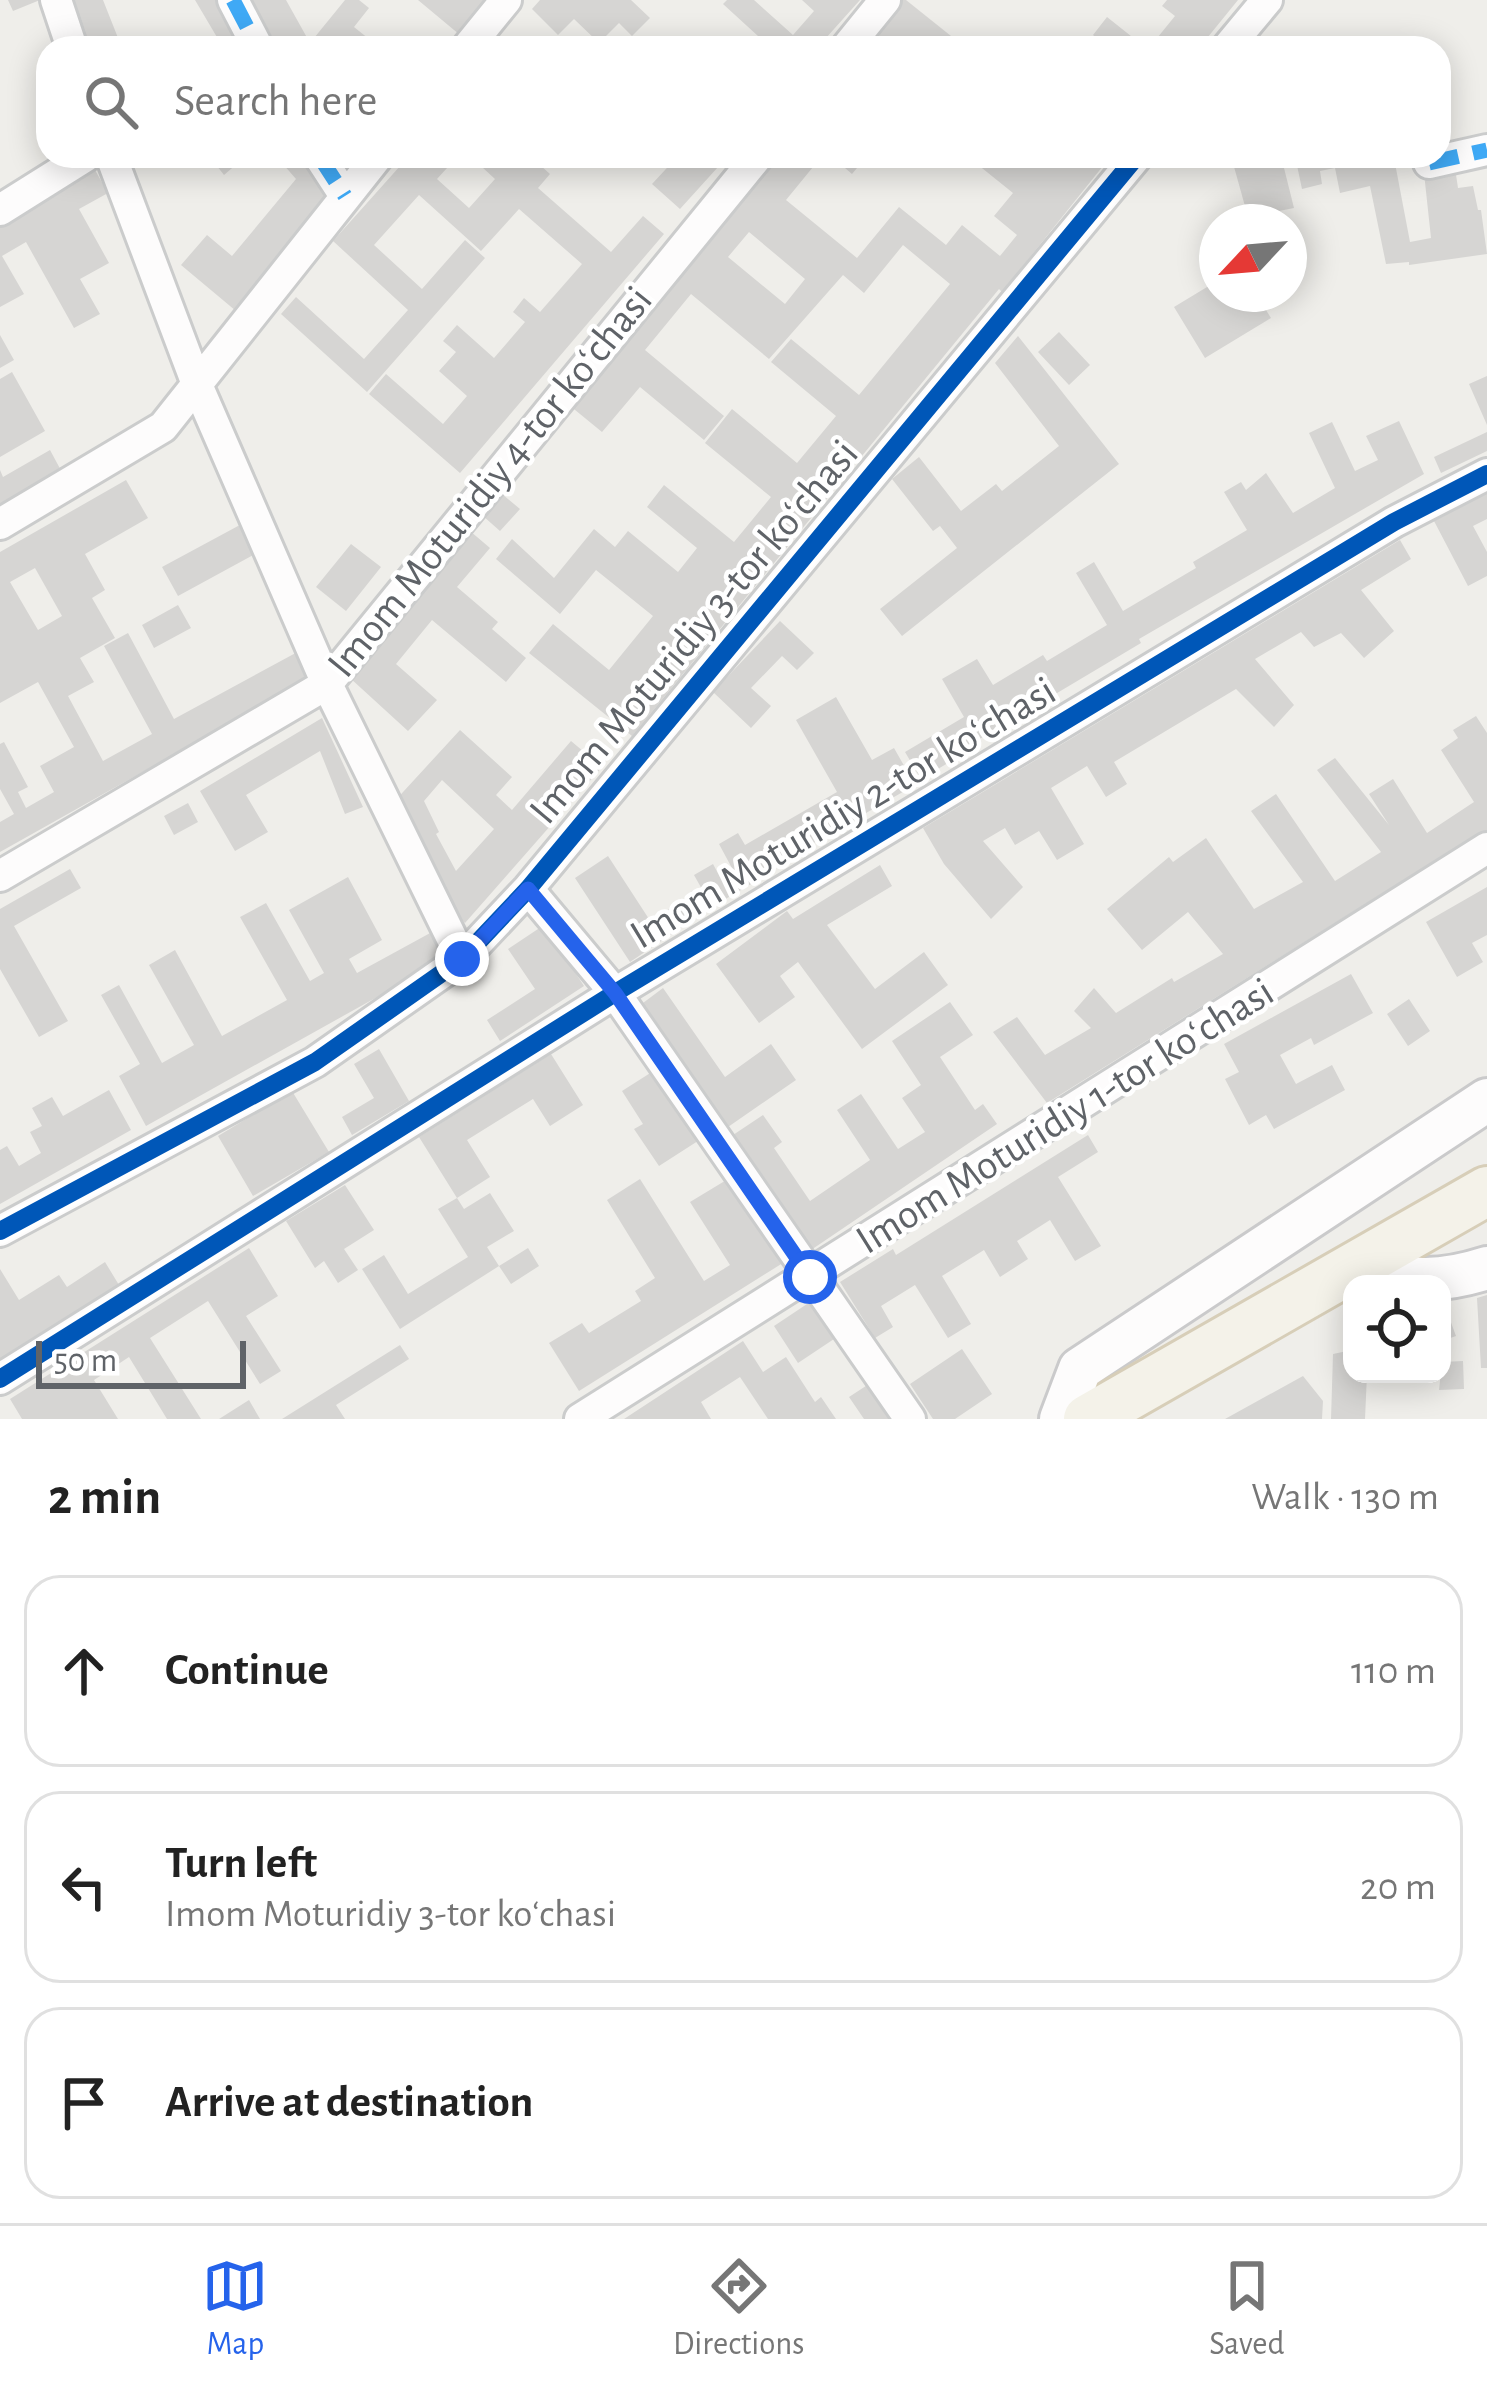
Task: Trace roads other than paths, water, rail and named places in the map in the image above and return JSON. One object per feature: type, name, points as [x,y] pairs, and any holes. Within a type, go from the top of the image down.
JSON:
[{"type":"main road","points":[[1088,1419],[1487,1191]]},
{"type":"street","points":[[56,0],[68,36]]},
{"type":"street","points":[[233,0],[252,36]]},
{"type":"street","points":[[477,36],[506,0]]},
{"type":"street","points":[[856,36],[885,0]]},
{"type":"street","points":[[1237,36],[1267,0]]},
{"type":"street","points":[[1451,158],[1487,150]]},
{"type":"street","points":[[0,210],[67,168]]},
{"type":"street","points":[[115,168],[198,387],[327,684],[462,959]]},
{"type":"street","points":[[327,168],[345,196]]},
{"type":"street","points":[[0,524],[164,427],[368,168]]},
{"type":"street","name":"Imom Moturidiy 4-tor koʻchasi","points":[[0,876],[327,684],[748,168]]},
{"type":"street","name":"Imom Moturidiy 3-tor koʻchasi","points":[[0,1231],[315,1062],[462,959],[528,889],[1127,168]]},
{"type":"street","name":"Imom Moturidiy 2-tor koʻchasi","points":[[0,1379],[615,993],[1373,534],[1487,475]]},
{"type":"street","name":"Imom Moturidiy 1-tor koʻchasi","points":[[580,1419],[1487,848]]},
{"type":"street","points":[[528,889],[615,993],[910,1419]]},
{"type":"street","points":[[1061,1419],[1080,1369],[1487,1100]]},
{"type":"street","points":[[1350,1267],[1408,1280],[1447,1280],[1487,1268]]}]
